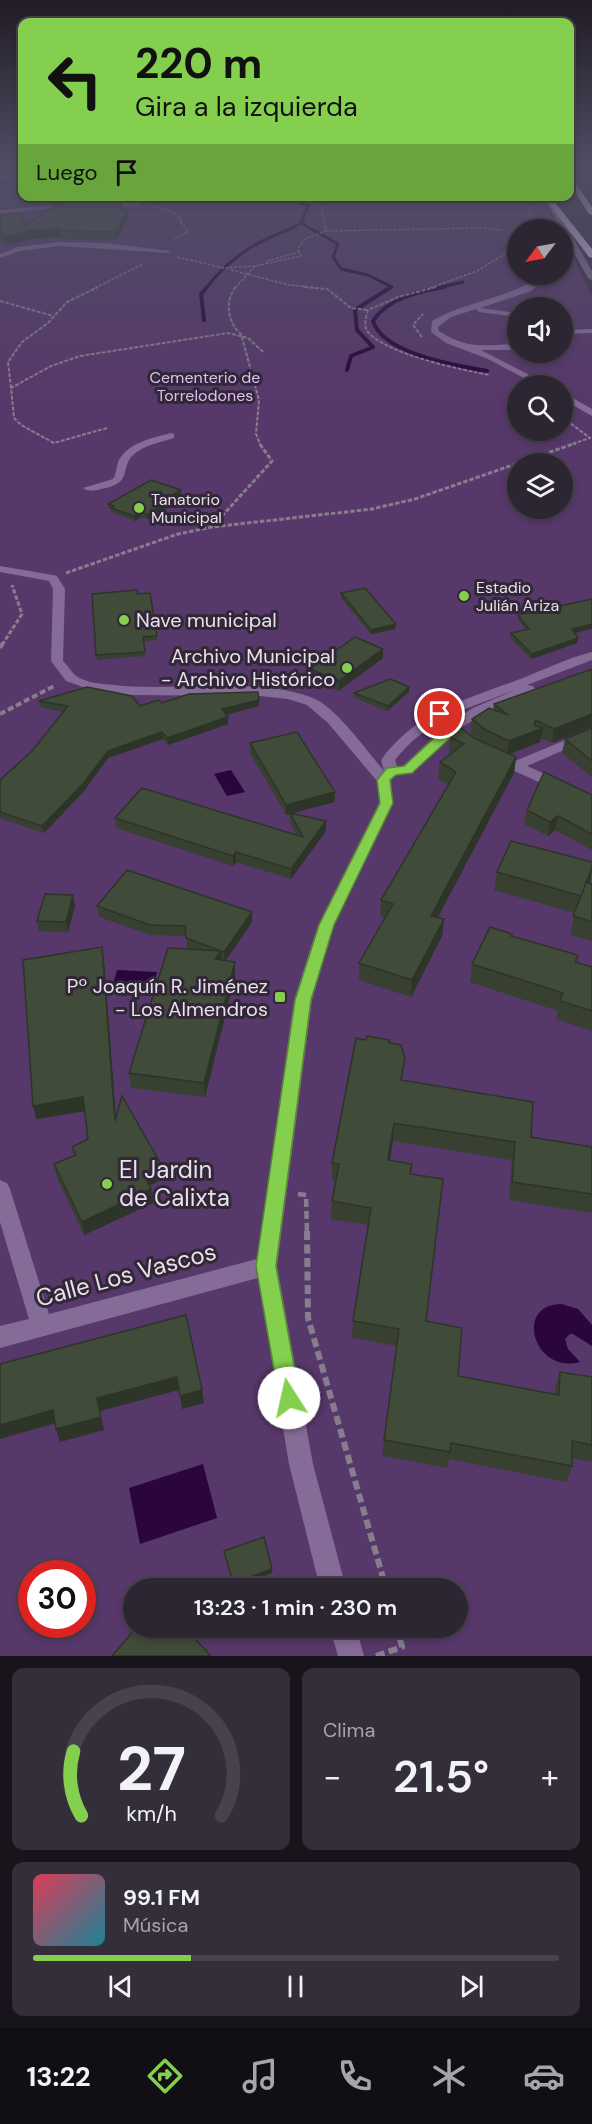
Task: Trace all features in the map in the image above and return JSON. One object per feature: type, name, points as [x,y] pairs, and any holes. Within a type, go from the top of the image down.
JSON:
[{"type":"street","points":[[573,243],[592,278]]},
{"type":"street","points":[[0,255],[24,246],[49,244],[166,252]]},
{"type":"street","points":[[524,375],[441,337],[434,327],[440,319],[510,296],[533,285]]},
{"type":"street","points":[[457,312],[482,310],[507,313]]},
{"type":"street","points":[[573,325],[592,325]]},
{"type":"street","points":[[573,332],[592,331]]},
{"type":"street","points":[[460,345],[488,349],[507,348]]},
{"type":"street","points":[[573,401],[592,413]]},
{"type":"street","points":[[88,488],[113,483],[120,478],[125,458],[151,441],[171,436]]},
{"type":"street","points":[[0,569],[57,576],[59,589],[57,661],[71,678],[94,687],[130,691],[260,692],[301,698],[312,702],[333,720],[388,775]]},
{"type":"street","points":[[330,1578],[301,1464],[266,1266],[303,1000],[326,925],[387,803],[388,760],[393,753],[422,726],[440,714],[592,656]]},
{"type":"street","points":[[388,775],[407,770],[451,728],[478,711],[529,689],[592,667]]},
{"type":"street","points":[[440,714],[463,738]]},
{"type":"street","points":[[515,766],[592,733]]},
{"type":"street","points":[[478,749],[592,801]]},
{"type":"street","points":[[0,1189],[42,1326]]},
{"type":"street","name":"Calle Los Vascos","points":[[0,1337],[266,1266]]},
{"type":"street","points":[[346,1638],[351,1656]]},
{"type":"path","points":[[107,428],[54,443],[21,425],[14,418],[8,362],[22,342],[48,323],[68,302],[166,252],[171,243]]},
{"type":"path","points":[[264,262],[301,256],[298,248],[302,243]]},
{"type":"path","points":[[166,252],[206,266],[290,285],[327,289],[351,308],[368,310]]},
{"type":"path","points":[[231,270],[255,266],[299,252]]},
{"type":"path","points":[[284,260],[290,255]]},
{"type":"path","points":[[255,266],[231,292],[229,310],[232,327],[258,343],[263,352]]},
{"type":"path","points":[[0,301],[53,316]]},
{"type":"path","points":[[11,388],[51,366],[80,356],[228,333],[241,334]]},
{"type":"path","points":[[212,527],[272,461],[261,448],[256,434],[259,400],[241,334]]},
{"type":"path","points":[[57,576],[178,534],[212,527],[372,509],[404,501],[590,438],[573,424]]},
{"type":"path","points":[[0,648],[22,614],[10,579]]},
{"type":"path","points":[[0,714],[71,678]]},
{"type":"path","points":[[277,1192],[306,1194],[309,1318],[383,1578]]},
{"type":"path","points":[[376,1656],[402,1647],[400,1638]]},
{"type":"green space","name":"Cementerio de Torrelodones","points":[[0,243],[507,243],[507,285],[573,285],[573,258],[592,297],[592,1656],[0,1656]]},
{"type":"shaded area","points":[[231,770],[245,792],[227,796],[214,774]]},
{"type":"shaded area","points":[[117,970],[157,972],[152,994],[111,992]]},
{"type":"shaded area","points":[[562,1304],[578,1309],[592,1325],[592,1346],[573,1334],[565,1339],[568,1349],[580,1362],[564,1363],[551,1358],[541,1349],[535,1338],[534,1326],[538,1315],[547,1307]]},
{"type":"shaded area","points":[[203,1464],[217,1518],[140,1544],[129,1488]]},
{"type":"building","name":"Tanatorio Municipal","points":[[151,480],[181,490],[164,500],[168,502],[147,515],[141,512],[134,516],[111,508],[114,506],[108,504]]},
{"type":"building","points":[[365,588],[396,624],[371,630],[341,593]]},
{"type":"building","name":"Nave municipal","points":[[137,590],[137,594],[150,593],[157,636],[143,637],[145,652],[96,655],[92,594]]},
{"type":"building","points":[[592,599],[592,624],[572,629],[578,638],[532,654],[511,633],[529,629],[518,615]]},
{"type":"building","points":[[355,637],[383,649],[339,681],[310,669]]},
{"type":"building","points":[[592,669],[592,714],[554,729],[536,720],[534,725],[543,728],[509,741],[486,730],[472,719],[489,708],[508,715],[494,704]]},
{"type":"building","points":[[390,679],[409,687],[388,706],[354,693]]},
{"type":"building","points":[[87,687],[132,696],[140,706],[158,700],[162,703],[189,694],[258,692],[259,700],[222,709],[228,717],[167,738],[162,732],[108,751],[83,784],[42,826],[0,812],[0,780],[32,751],[68,706],[39,701]]},
{"type":"building","points":[[460,727],[474,738],[516,757],[431,916],[444,919],[412,980],[359,963],[393,904],[381,900],[456,772],[440,762],[464,744],[450,737]]},
{"type":"building","points":[[592,728],[592,761],[565,739]]},
{"type":"building","points":[[297,732],[335,792],[286,805],[250,743]]},
{"type":"building","points":[[544,772],[592,795],[592,834],[558,816],[550,822],[527,810]]},
{"type":"building","points":[[142,788],[303,837],[290,813],[326,821],[291,869],[236,852],[233,856],[115,818]]},
{"type":"building","points":[[511,841],[592,862],[586,882],[592,884],[592,922],[573,916],[581,896],[497,872]]},
{"type":"building","points":[[127,870],[252,912],[224,952],[186,938],[185,926],[150,925],[97,906]]},
{"type":"building","points":[[45,894],[73,895],[66,922],[37,921]]},
{"type":"building","points":[[490,927],[512,934],[511,936],[578,955],[575,962],[592,967],[592,1011],[560,1001],[563,993],[472,964]]},
{"type":"building","points":[[102,947],[115,1121],[122,1096],[162,1166],[143,1174],[151,1189],[82,1222],[54,1164],[76,1155],[72,1147],[88,1139],[83,1097],[33,1106],[23,960]]},
{"type":"building","points":[[168,948],[221,951],[215,959],[235,962],[204,1083],[129,1073]]},
{"type":"building","points":[[367,1036],[390,1040],[389,1043],[401,1045],[405,1058],[401,1080],[533,1102],[531,1137],[592,1147],[592,1194],[512,1182],[515,1142],[394,1123],[388,1160],[412,1164],[410,1174],[443,1179],[426,1321],[462,1328],[458,1376],[559,1395],[560,1372],[592,1377],[592,1445],[572,1441],[572,1466],[451,1443],[450,1452],[384,1440],[399,1329],[353,1321],[371,1208],[332,1201],[339,1164],[332,1163],[356,1038],[366,1040]]},
{"type":"building","points":[[186,1315],[202,1390],[180,1396],[177,1377],[97,1398],[101,1417],[56,1429],[53,1410],[0,1425],[0,1364]]},
{"type":"building","points":[[264,1537],[272,1569],[247,1578],[232,1578],[224,1551]]},
{"type":"building","points":[[127,1638],[194,1638],[211,1656],[112,1656]]},
{"type":"waterway","points":[[206,288],[226,266],[258,243]]},
{"type":"waterway","points":[[337,243],[333,257],[341,269],[368,275],[392,287],[390,288]]},
{"type":"waterway","points":[[437,288],[463,282]]},
{"type":"waterway","points":[[204,320],[201,294],[207,287]]},
{"type":"waterway","points":[[347,370],[351,356],[373,347],[357,330],[355,310],[391,287]]},
{"type":"waterway","points":[[444,287],[395,301],[379,313],[373,321],[380,332],[391,342],[406,350],[440,362],[487,371]]},
{"type":"place","name":"Tanatorio Municipal","points":[[139,508]]},
{"type":"place","name":"Estadio Julián Ariza","points":[[464,596]]},
{"type":"place","name":"Nave municipal","points":[[124,620]]},
{"type":"place","name":"Archivo Municipal - Archivo Histórico","points":[[347,668]]},
{"type":"place","name":"Pº Joaquín R. Jiménez - Los Almendros","points":[[280,997]]},
{"type":"place","name":"El Jardin de Calixta","points":[[107,1184]]},
{"type":"route","points":[[289,1398],[266,1266],[303,1000],[326,925],[387,803],[384,780],[392,771],[407,770],[443,738],[451,728],[440,714]]}]
